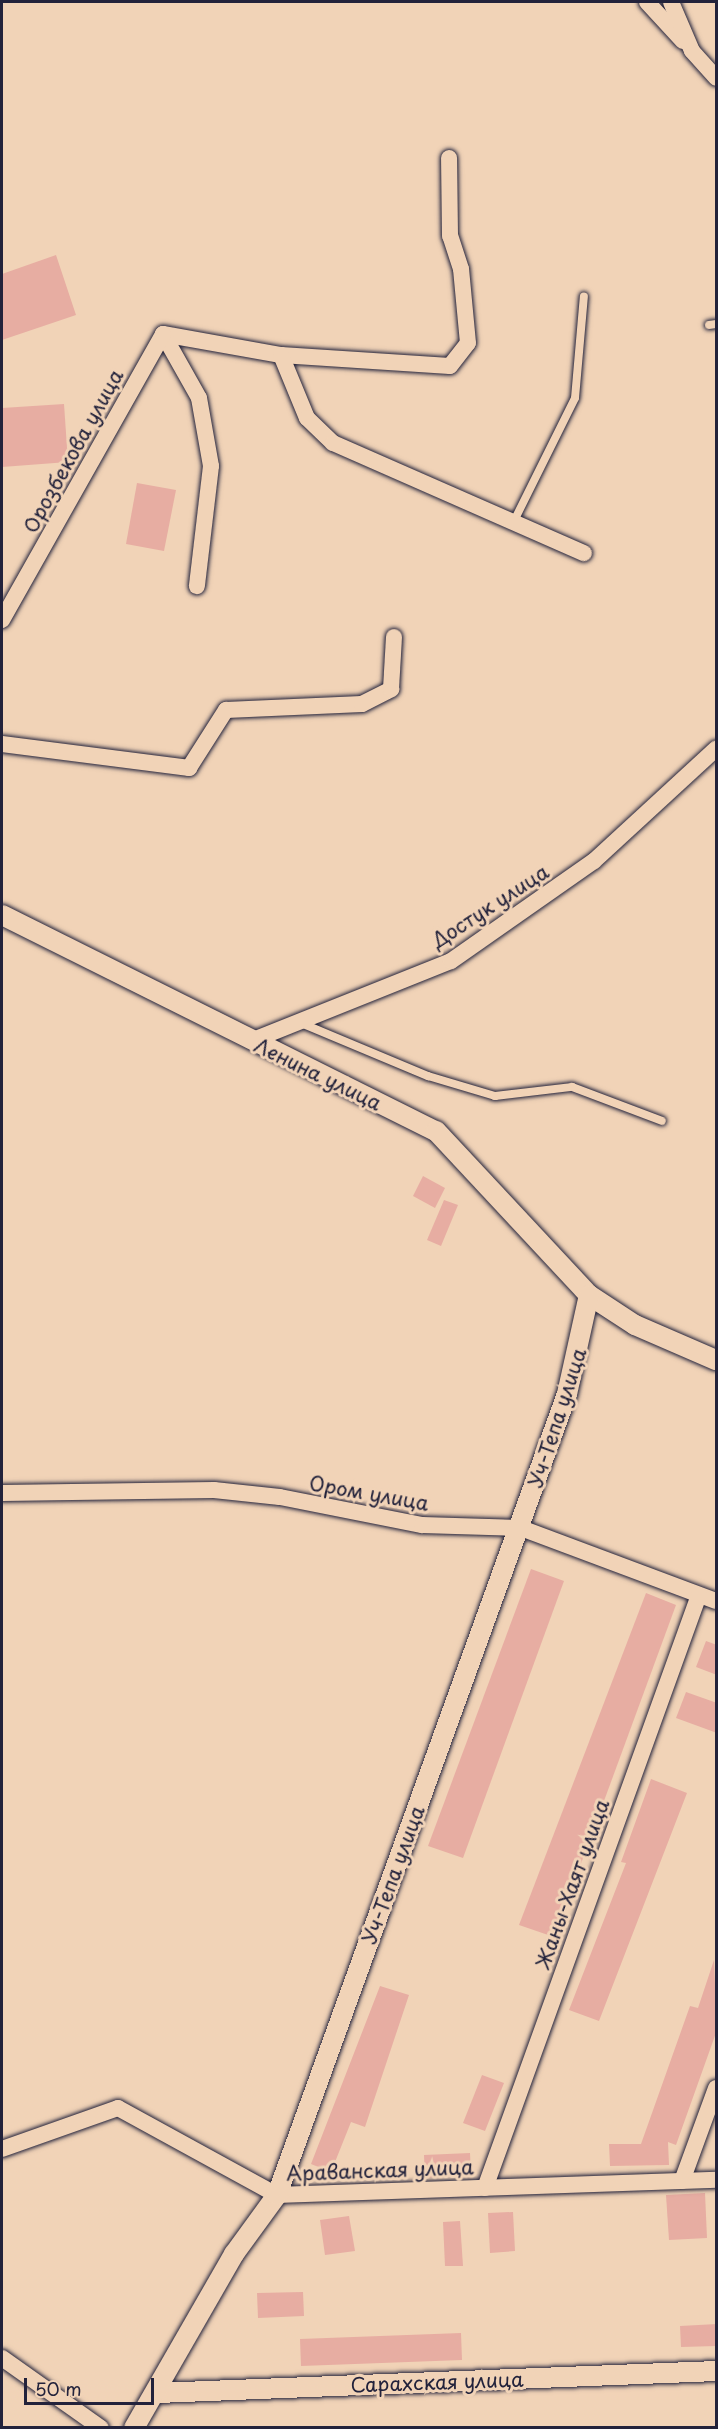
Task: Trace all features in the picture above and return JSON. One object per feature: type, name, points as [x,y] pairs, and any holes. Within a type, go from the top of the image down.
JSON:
[{"type":"street","points":[[647,2],[717,78]]},
{"type":"street","points":[[671,2],[692,51]]},
{"type":"street","points":[[163,334],[281,356],[450,366],[468,343],[461,270],[450,236],[449,158]]},
{"type":"street","points":[[163,334],[199,398],[211,466],[197,586]]},
{"type":"street","name":"Орозбекова улица","points":[[2,620],[163,334]]},
{"type":"street","points":[[281,356],[307,418],[333,443],[584,552]]},
{"type":"street","points":[[2,744],[189,768],[225,710],[362,704],[391,689],[393,637]]},
{"type":"street","name":"Достук улица","points":[[251,1041],[451,961],[594,861],[717,749]]},
{"type":"street","name":"Ленина улица","points":[[2,915],[251,1041],[436,1131],[589,1295],[635,1325],[717,1360]]},
{"type":"street","name":"Уч-Тепа улица","points":[[134,2427],[157,2393],[234,2254],[277,2195],[567,1394],[589,1295]]},
{"type":"street","name":"Ором улица","points":[[2,1493],[214,1490],[280,1497],[422,1525],[520,1528],[717,1601]]},
{"type":"street","name":"Жаны-Хаят улица","points":[[485,2188],[699,1595]]},
{"type":"street","points":[[682,2181],[717,2088]]},
{"type":"street","name":"Араванская улица","points":[[2,2150],[118,2108],[277,2195],[717,2180]]},
{"type":"street","points":[[2,2358],[101,2427]]},
{"type":"street","name":"Сарахская улица","points":[[157,2393],[717,2372]]},
{"type":"lane","points":[[514,521],[581,379],[584,296]]},
{"type":"lane","points":[[297,1022],[428,1076],[495,1096],[572,1087],[662,1121]]},
{"type":"building","points":[[56,255],[76,315],[2,340],[2,274]]},
{"type":"building","points":[[64,404],[68,462],[2,467],[2,408]]},
{"type":"building","points":[[137,483],[176,490],[164,551],[126,544]]},
{"type":"building","points":[[423,1176],[445,1188],[435,1208],[413,1196]]},
{"type":"building","points":[[444,1200],[458,1205],[441,1246],[427,1240]]},
{"type":"building","points":[[531,1569],[564,1581],[463,1858],[428,1846]]},
{"type":"building","points":[[646,1593],[676,1605],[554,1937],[519,1925]]},
{"type":"building","points":[[706,1641],[717,1645],[717,1675],[696,1667]]},
{"type":"building","points":[[686,1692],[717,1703],[717,1733],[676,1718]]},
{"type":"building","points":[[651,1779],[687,1793],[599,2021],[569,2010],[626,1863],[621,1862]]},
{"type":"building","points":[[714,1960],[717,2030],[676,2145],[668,2142],[669,2165],[610,2166],[609,2144],[641,2144],[690,2006],[698,2008]]},
{"type":"building","points":[[380,1986],[409,1995],[365,2127],[351,2122],[331,2172],[311,2164]]},
{"type":"building","points":[[482,2075],[504,2083],[485,2131],[463,2123]]},
{"type":"building","points":[[470,2153],[471,2175],[425,2178],[424,2155]]},
{"type":"building","points":[[705,2193],[707,2238],[669,2240],[666,2195]]},
{"type":"building","points":[[513,2212],[515,2251],[490,2253],[488,2213]]},
{"type":"building","points":[[349,2216],[355,2251],[325,2255],[320,2220]]},
{"type":"building","points":[[460,2221],[463,2266],[445,2266],[443,2222]]},
{"type":"building","points":[[303,2292],[304,2316],[258,2318],[257,2293]]},
{"type":"building","points":[[717,2324],[717,2346],[681,2347],[680,2326]]},
{"type":"building","points":[[461,2333],[462,2360],[301,2366],[300,2339]]}]
